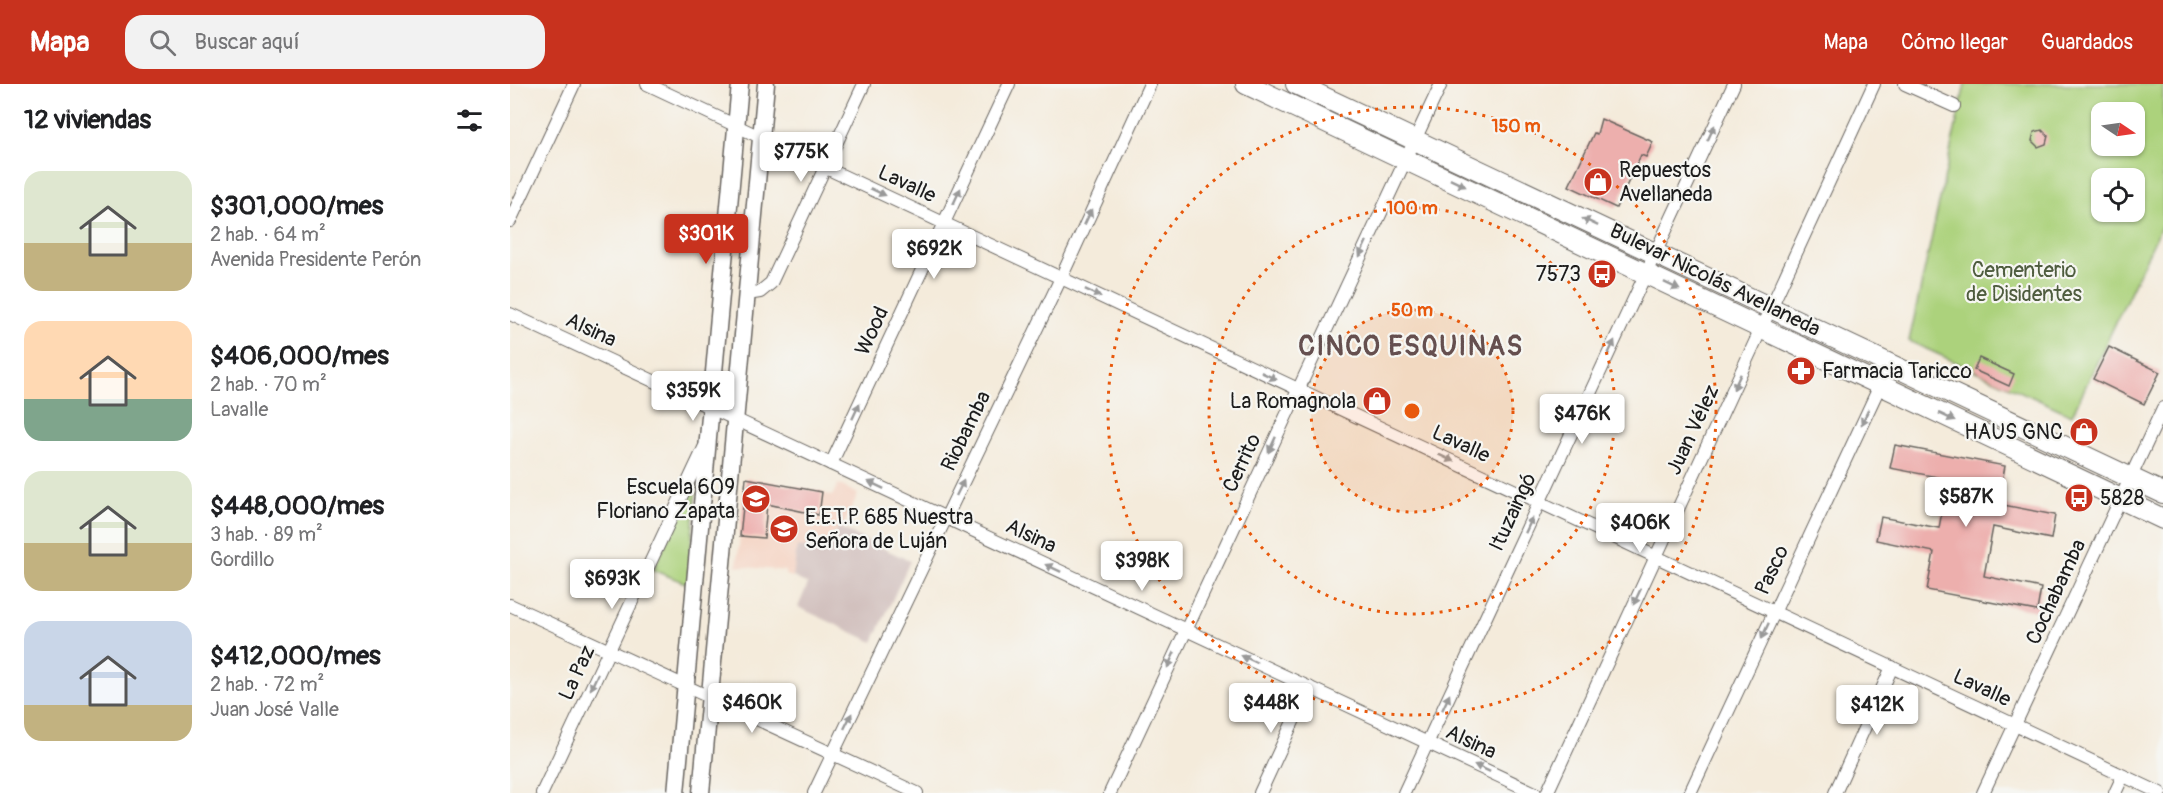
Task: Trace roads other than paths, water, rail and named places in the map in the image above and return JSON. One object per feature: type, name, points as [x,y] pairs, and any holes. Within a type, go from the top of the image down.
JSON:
[{"type":"main road","points":[[676,793],[740,84]]},
{"type":"main road","points":[[701,793],[766,84]]},
{"type":"main road","name":"Bulevar Nicolás Avellaneda","points":[[1246,84],[2163,519]]},
{"type":"main road","name":"Bulevar Nicolás Avellaneda","points":[[1296,84],[2163,493]]},
{"type":"street","points":[[510,221],[574,84]]},
{"type":"street","name":"Lavalle","points":[[647,84],[2160,793]]},
{"type":"street","points":[[747,294],[759,292],[771,283],[864,84]]},
{"type":"street","name":"Wood","points":[[831,464],[1009,84]]},
{"type":"street","name":"Riobamba","points":[[814,793],[1061,278],[1150,84]]},
{"type":"street","name":"Cerrito","points":[[1110,793],[1441,84]]},
{"type":"street","name":"Ituzaingó","points":[[1404,793],[1734,84]]},
{"type":"street","name":"Juan Vélez","points":[[1547,793],[1874,84]]},
{"type":"street","points":[[1905,84],[1954,106]]},
{"type":"street","name":"Alsina","points":[[510,314],[1536,793]]},
{"type":"street","name":"Pasco","points":[[1690,793],[1890,364]]},
{"type":"street","name":"Cochabamba","points":[[1983,793],[2163,408]]},
{"type":"street","name":"La Paz","points":[[542,793],[709,439]]},
{"type":"street","points":[[510,605],[917,793]]},
{"type":"street","points":[[1835,793],[1892,667]]},
{"type":"street","points":[[1260,793],[1309,687]]},
{"type":"street","points":[[2115,793],[2123,776]]},
{"type":"place","name":"Repuestos Avellaneda","points":[[1598,182]]},
{"type":"place","name":"7573","points":[[1602,274]]},
{"type":"place","name":"Farmacia Taricco","points":[[1801,371]]},
{"type":"place","name":"La Romagnola","points":[[1377,401]]},
{"type":"place","name":"HAUS GNC","points":[[2084,432]]},
{"type":"place","name":"5828","points":[[2079,498]]},
{"type":"place","name":"Escuela 609 Floriano Zapata","points":[[756,499]]},
{"type":"place","name":"E.E.T.P. 685 Nuestra Señora de Luján","points":[[784,529]]},
{"type":"district","name":"CINCO ESQUINAS","points":[[1411,346]]},
{"type":"park label","name":"Cementerio de Disidentes","points":[[2024,282]]}]
